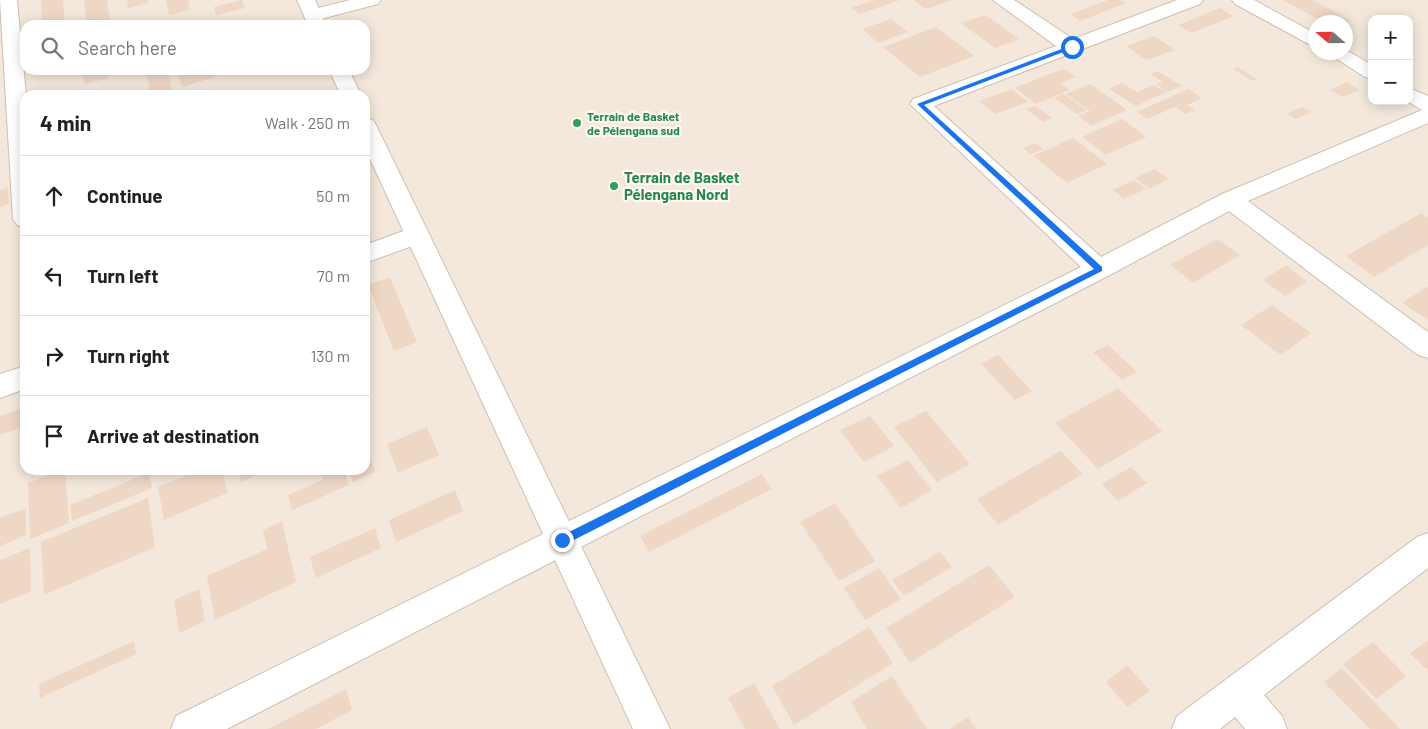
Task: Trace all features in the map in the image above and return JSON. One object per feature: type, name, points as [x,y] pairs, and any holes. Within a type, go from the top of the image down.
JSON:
[{"type":"street","points":[[8,0],[8,121],[20,190]]},
{"type":"street","points":[[312,13],[372,0]]},
{"type":"street","points":[[1002,0],[1072,47]]},
{"type":"street","points":[[1100,269],[920,104],[1194,0]]},
{"type":"street","points":[[1241,0],[1308,38]]},
{"type":"street","points":[[1349,60],[1368,71]]},
{"type":"street","points":[[341,75],[349,90]]},
{"type":"street","points":[[1413,96],[1428,104]]},
{"type":"street","points":[[189,729],[1100,269],[1230,200],[1428,115]]},
{"type":"street","points":[[370,136],[652,729]]},
{"type":"street","points":[[1230,200],[1428,347]]},
{"type":"street","points":[[370,252],[417,235]]},
{"type":"street","points":[[0,386],[20,380]]},
{"type":"street","points":[[1190,729],[1428,548]]},
{"type":"street","points":[[1237,692],[1269,729]]},
{"type":"shaded area","points":[[0,0],[1428,0],[1428,729],[0,729]]},
{"type":"building","points":[[41,0],[63,0],[65,20],[42,20]]},
{"type":"building","points":[[84,0],[107,0],[110,20],[86,20]]},
{"type":"building","points":[[127,0],[147,0],[148,3],[128,8]]},
{"type":"building","points":[[166,0],[188,0],[190,10],[169,15]]},
{"type":"building","points":[[242,0],[245,8],[216,15],[214,7]]},
{"type":"building","points":[[874,0],[900,0],[859,14],[851,8]]},
{"type":"building","points":[[914,0],[953,0],[926,9]]},
{"type":"building","points":[[1108,0],[1120,0],[1126,3],[1080,21],[1071,14]]},
{"type":"building","points":[[1283,0],[1313,0],[1339,15],[1310,15]]},
{"type":"building","points":[[1220,8],[1233,16],[1192,33],[1178,25]]},
{"type":"building","points":[[985,15],[1020,39],[995,48],[961,23]]},
{"type":"building","points":[[891,19],[908,32],[878,43],[862,29]]},
{"type":"building","points":[[936,27],[974,56],[920,77],[883,47]]},
{"type":"building","points":[[1154,36],[1175,50],[1146,60],[1126,46]]},
{"type":"building","points":[[1238,67],[1257,79],[1252,81],[1233,69]]},
{"type":"building","points":[[1063,69],[1076,77],[1060,83],[1070,90],[1036,104],[1015,88]]},
{"type":"building","points":[[1158,71],[1182,86],[1167,92],[1156,84],[1163,82],[1150,74]]},
{"type":"building","points":[[83,75],[109,75],[109,78],[84,84]]},
{"type":"building","points":[[147,75],[168,75],[172,90],[150,90]]},
{"type":"building","points":[[181,75],[220,75],[183,87],[178,76]]},
{"type":"building","points":[[1347,82],[1360,90],[1343,97],[1330,90]]},
{"type":"building","points":[[1122,83],[1137,92],[1154,85],[1166,92],[1136,106],[1109,89]]},
{"type":"building","points":[[1090,84],[1127,110],[1091,126],[1078,116],[1090,111],[1066,94]]},
{"type":"building","points":[[1012,89],[1028,102],[995,114],[979,101]]},
{"type":"building","points":[[1188,89],[1202,98],[1187,105],[1195,110],[1186,114],[1175,107],[1147,119],[1137,112]]},
{"type":"building","points":[[1064,94],[1086,110],[1077,114],[1054,98]]},
{"type":"building","points":[[1035,106],[1052,118],[1043,122],[1026,109]]},
{"type":"building","points":[[1302,107],[1311,112],[1296,119],[1287,114]]},
{"type":"building","points":[[1122,119],[1146,137],[1106,155],[1082,137]]},
{"type":"building","points":[[1073,138],[1107,164],[1067,183],[1033,156]]},
{"type":"building","points":[[1035,143],[1043,149],[1031,154],[1023,148]]},
{"type":"building","points":[[1155,169],[1169,179],[1149,189],[1135,178]]},
{"type":"building","points":[[1134,180],[1146,189],[1124,199],[1113,190]]},
{"type":"building","points":[[8,188],[9,204],[0,207],[0,190]]},
{"type":"building","points":[[1421,213],[1428,217],[1428,245],[1374,277],[1346,256]]},
{"type":"building","points":[[1217,239],[1240,255],[1193,283],[1170,265]]},
{"type":"building","points":[[1286,265],[1307,282],[1285,296],[1263,280]]},
{"type":"building","points":[[390,277],[417,342],[394,351],[370,290],[370,284]]},
{"type":"building","points":[[1428,286],[1428,320],[1402,303]]},
{"type":"building","points":[[1272,305],[1311,333],[1281,355],[1241,325]]},
{"type":"building","points":[[1108,345],[1137,372],[1122,380],[1093,352]]},
{"type":"building","points":[[998,355],[1032,391],[1015,400],[981,364]]},
{"type":"building","points":[[1118,388],[1162,431],[1098,469],[1055,423]]},
{"type":"building","points":[[20,409],[20,428],[0,435],[0,416]]},
{"type":"building","points":[[926,411],[970,464],[937,482],[894,427]]},
{"type":"building","points":[[870,416],[894,446],[864,462],[840,430]]},
{"type":"building","points":[[427,427],[439,455],[398,473],[387,444]]},
{"type":"building","points":[[1061,451],[1083,474],[998,525],[977,499]]},
{"type":"building","points":[[370,456],[375,472],[370,474]]},
{"type":"building","points":[[908,460],[932,490],[901,508],[877,476]]},
{"type":"building","points":[[1131,467],[1147,483],[1118,501],[1102,484]]},
{"type":"building","points":[[762,474],[772,489],[649,552],[640,536]]},
{"type":"building","points":[[49,475],[65,475],[69,523],[30,539],[28,483]]},
{"type":"building","points":[[144,475],[149,475],[152,488],[72,521],[70,505]]},
{"type":"building","points":[[188,475],[224,475],[227,493],[164,520],[158,487]]},
{"type":"building","points":[[239,475],[257,475],[241,482]]},
{"type":"building","points":[[322,475],[346,475],[349,485],[292,510],[288,495],[323,480]]},
{"type":"building","points":[[351,475],[368,475],[353,482]]},
{"type":"building","points":[[455,490],[463,511],[396,542],[389,520]]},
{"type":"building","points":[[148,498],[155,547],[44,595],[41,542]]},
{"type":"building","points":[[835,503],[875,561],[839,581],[800,522]]},
{"type":"building","points":[[26,508],[26,535],[0,546],[0,518]]},
{"type":"building","points":[[282,522],[296,582],[215,620],[207,576],[267,549],[263,530]]},
{"type":"building","points":[[375,528],[381,548],[316,578],[310,557]]},
{"type":"building","points":[[30,548],[31,591],[0,604],[0,560]]},
{"type":"building","points":[[940,552],[952,567],[904,596],[892,580]]},
{"type":"building","points":[[989,565],[1015,597],[910,663],[886,628]]},
{"type":"building","points":[[879,568],[901,599],[865,620],[844,588]]},
{"type":"building","points":[[199,589],[205,621],[179,633],[174,600]]},
{"type":"building","points":[[869,627],[893,663],[794,725],[772,686]]},
{"type":"building","points":[[1428,640],[1428,671],[1410,653]]},
{"type":"building","points":[[134,641],[136,654],[40,698],[39,684]]},
{"type":"building","points":[[1373,642],[1406,676],[1376,699],[1343,664]]},
{"type":"building","points":[[1127,665],[1150,691],[1127,707],[1106,682]]},
{"type":"building","points":[[1342,668],[1400,729],[1370,729],[1324,682]]},
{"type":"building","points":[[892,676],[927,729],[867,729],[851,702]]},
{"type":"building","points":[[754,683],[780,729],[745,729],[728,698]]},
{"type":"building","points":[[346,689],[352,710],[316,729],[268,729]]},
{"type":"building","points":[[968,717],[976,729],[950,729]]},
{"type":"place","name":"Terrain de Basket de Pélengana sud","points":[[577,123]]},
{"type":"place","name":"Terrain de Basket Pélengana Nord","points":[[614,186]]},
{"type":"route","points":[[562,540],[1100,269],[920,104],[1072,47]]}]
